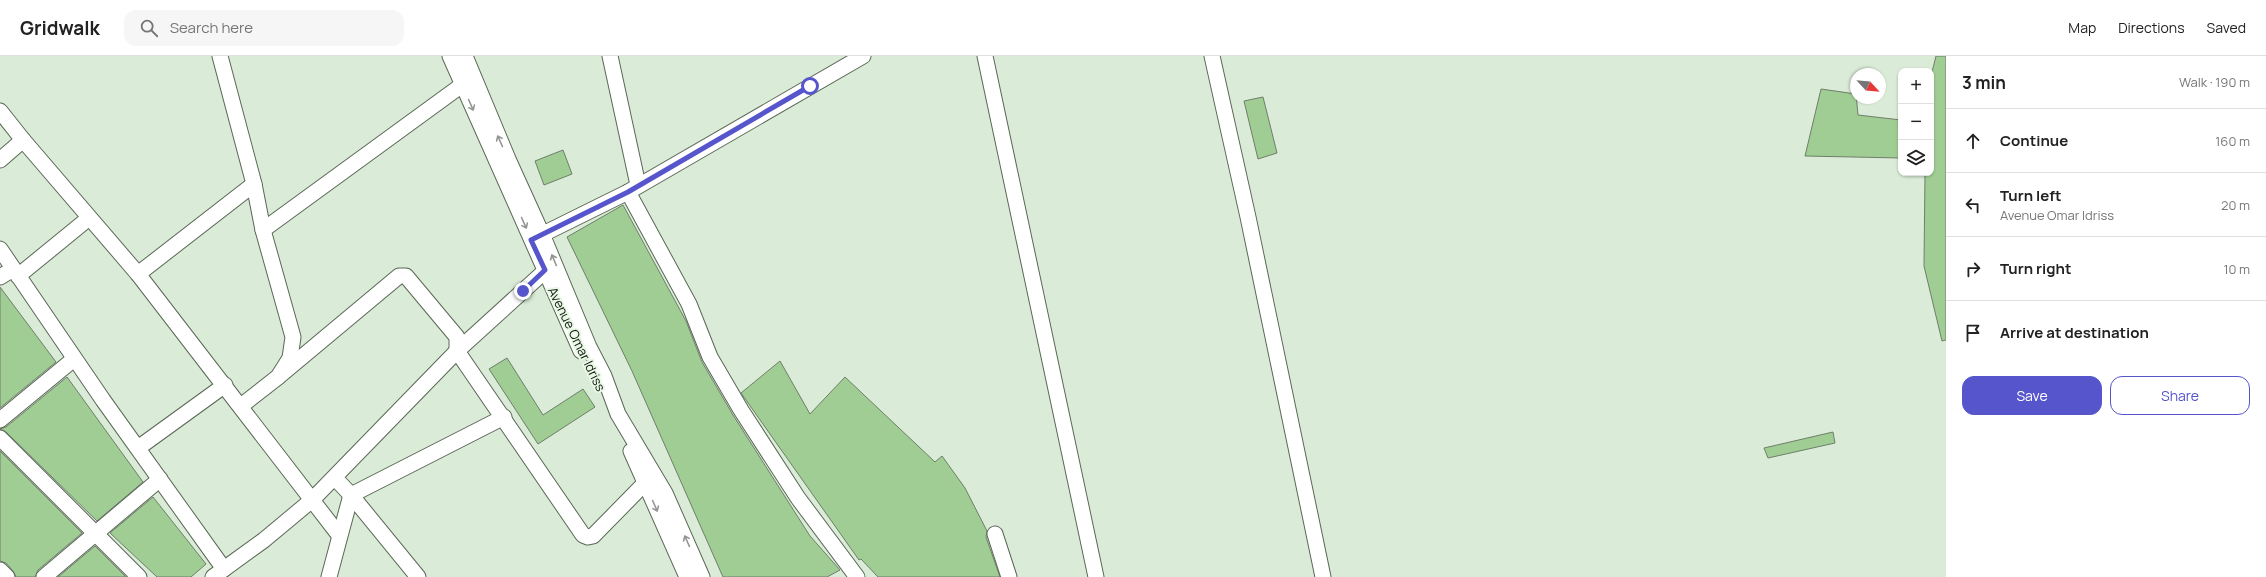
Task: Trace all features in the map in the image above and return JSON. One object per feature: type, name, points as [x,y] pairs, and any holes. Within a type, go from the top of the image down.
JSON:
[{"type":"street","points":[[220,56],[254,184],[263,230],[293,337],[290,358],[278,377]]},
{"type":"street","name":"Avenue Omar Idriss","points":[[450,56],[462,85],[537,237],[545,270],[575,340],[624,434],[687,577]]},
{"type":"street","points":[[465,56],[508,159],[537,237],[604,376],[618,414],[665,493],[702,577]]},
{"type":"street","points":[[610,56],[633,189],[689,304],[710,357],[741,410],[798,498],[857,577]]},
{"type":"street","points":[[537,237],[633,189],[863,56]]},
{"type":"street","points":[[985,56],[1096,577]]},
{"type":"street","points":[[1212,56],[1248,216],[1323,577]]},
{"type":"street","points":[[263,230],[462,85]]},
{"type":"street","points":[[0,111],[89,218],[138,274],[225,385],[339,535]]},
{"type":"street","points":[[0,160],[23,140]]},
{"type":"street","points":[[138,274],[254,184]]},
{"type":"street","points":[[0,277],[16,273],[89,218]]},
{"type":"street","points":[[0,249],[74,359],[160,479],[218,574],[264,540],[312,500],[457,351],[545,270]]},
{"type":"street","points":[[241,406],[402,275],[408,278],[457,337],[457,351],[586,537],[593,536],[645,483]]},
{"type":"street","points":[[0,420],[74,359]]},
{"type":"street","points":[[138,448],[225,385]]},
{"type":"street","points":[[329,577],[339,535],[351,495],[504,417]]},
{"type":"street","points":[[0,438],[98,534],[139,577]]},
{"type":"street","points":[[334,478],[351,495],[418,577]]},
{"type":"street","points":[[44,577],[98,534],[160,479]]},
{"type":"street","points":[[995,534],[1009,577]]},
{"type":"street","points":[[0,570],[8,577]]},
{"type":"building","points":[[1936,56],[1946,56],[1946,340],[1942,341],[1924,266],[1925,176],[1934,176],[1933,68]]},
{"type":"building","points":[[1821,89],[1850,93],[1850,104],[1857,104],[1858,115],[1898,120],[1898,158],[1805,156]]},
{"type":"building","points":[[1263,97],[1277,153],[1258,159],[1244,101]]},
{"type":"building","points":[[563,150],[572,174],[544,185],[535,161]]},
{"type":"building","points":[[623,205],[686,321],[702,362],[733,415],[810,536],[840,570],[827,577],[723,577],[632,371],[567,237]]},
{"type":"building","points":[[0,287],[56,362],[0,408]]},
{"type":"building","points":[[507,358],[543,415],[583,389],[595,407],[538,444],[489,369]]},
{"type":"building","points":[[780,361],[810,414],[845,377],[935,462],[942,456],[965,488],[987,531],[986,537],[1000,577],[878,577],[861,559],[859,560],[741,393]]},
{"type":"building","points":[[67,377],[143,482],[97,521],[6,432],[0,429],[6,427]]},
{"type":"building","points":[[1833,432],[1835,443],[1768,458],[1764,448]]},
{"type":"building","points":[[0,451],[82,533],[38,570],[35,577],[16,577],[6,563],[0,561]]},
{"type":"building","points":[[153,497],[206,564],[191,577],[157,577],[110,533]]},
{"type":"building","points":[[95,546],[126,577],[58,577]]},
{"type":"route","points":[[523,291],[545,270],[531,240],[628,192],[810,86]]}]
